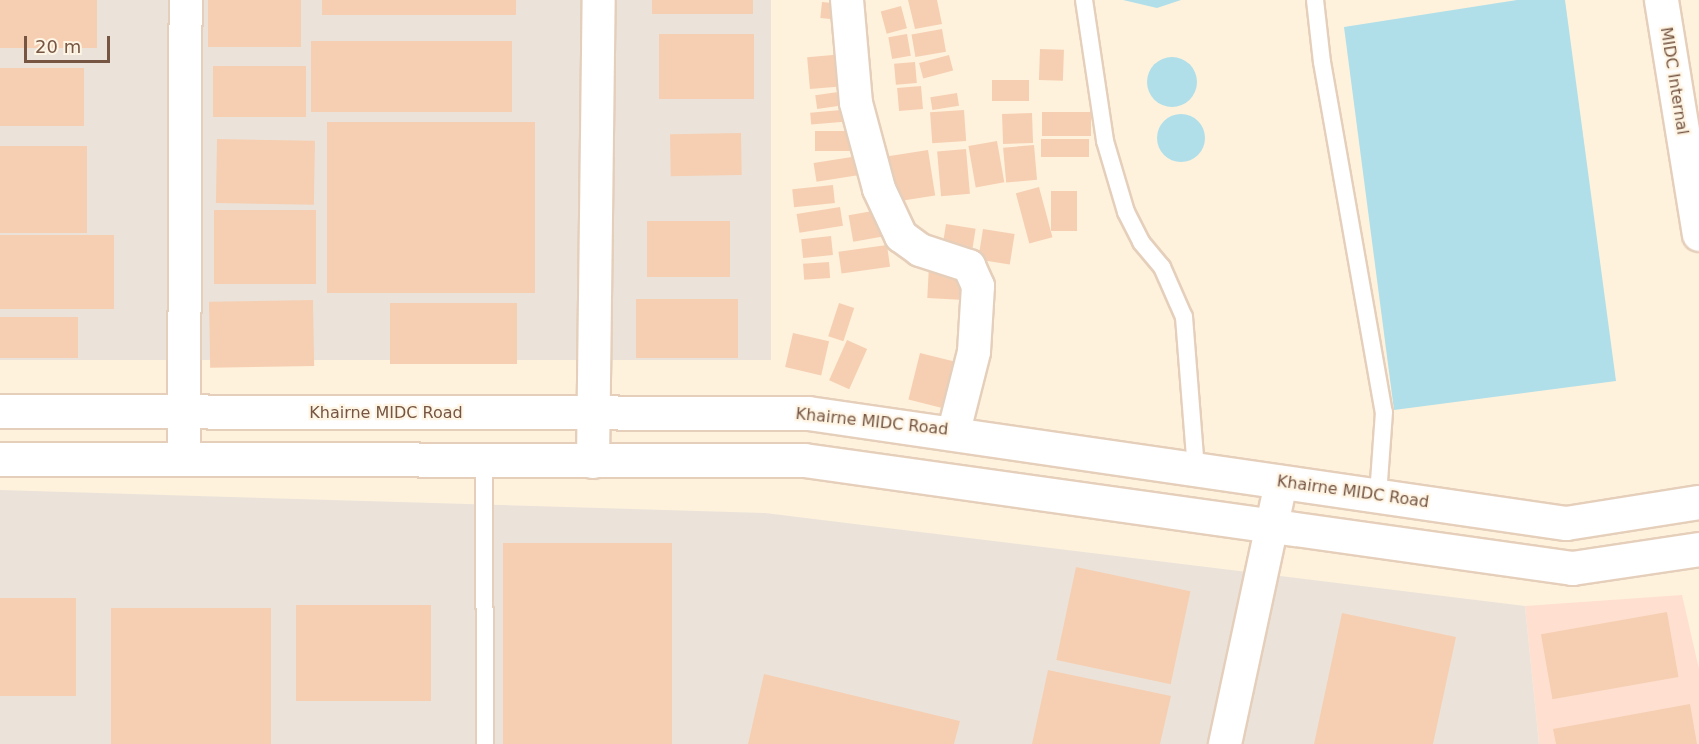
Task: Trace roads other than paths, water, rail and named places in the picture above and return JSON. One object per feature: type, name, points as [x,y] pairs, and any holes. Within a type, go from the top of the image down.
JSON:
[{"type":"main road","name":"MIDC Internal","points":[[1661,0],[1699,234]]},
{"type":"main road","name":"Khairne MIDC Road","points":[[0,411],[808,413],[954,431],[1281,482],[1566,523],[1699,502]]},
{"type":"main road","points":[[0,459],[484,462],[804,460],[1572,568],[1699,549]]},
{"type":"street","points":[[184,460],[186,0]]},
{"type":"street","points":[[593,462],[599,0]]},
{"type":"street","points":[[847,0],[856,103],[879,189],[901,236],[920,250],[969,266],[978,286],[974,352],[954,431]]},
{"type":"street","points":[[1225,744],[1281,482]]},
{"type":"lane","points":[[1084,0],[1105,141],[1126,212],[1141,242],[1162,267],[1184,317],[1196,469]]},
{"type":"lane","points":[[1315,0],[1322,62],[1384,412],[1378,496]]},
{"type":"lane","points":[[484,462],[485,744]]},
{"type":"water","points":[[1123,0],[1181,0],[1157,8]]},
{"type":"water","points":[[1517,0],[1565,0],[1616,381],[1394,410],[1344,27]]},
{"type":"water","points":[[1167,57],[1177,57],[1190,64],[1197,77],[1197,87],[1190,100],[1177,107],[1167,107],[1158,103],[1151,96],[1147,87],[1147,77],[1151,68],[1158,61]]},
{"type":"water","points":[[1181,114],[1198,121],[1205,138],[1198,155],[1181,162],[1164,155],[1157,138],[1164,121]]}]
